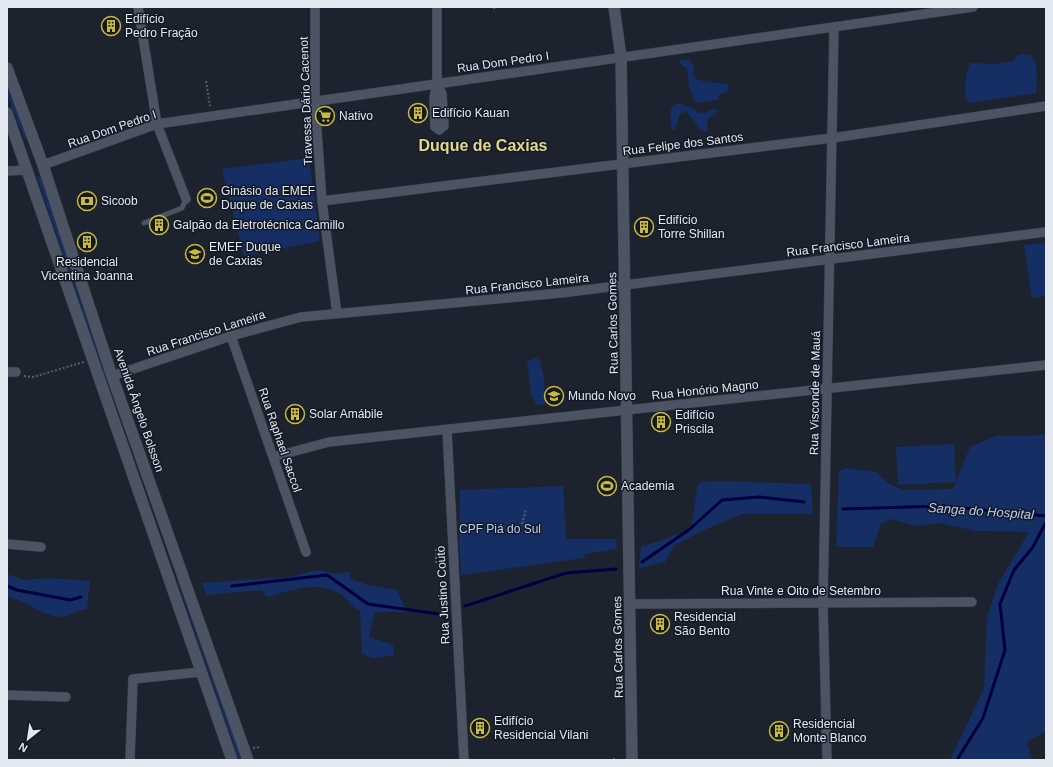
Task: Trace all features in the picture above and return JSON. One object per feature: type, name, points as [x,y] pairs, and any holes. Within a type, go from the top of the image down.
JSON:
[{"type":"main road","name":"Rua Carlos Gomes","points":[[614,7],[621,57],[624,164],[632,760]]},
{"type":"main road","name":"Avenida Ângelo Bolsson","points":[[7,68],[43,165],[112,376],[248,760]]},
{"type":"main road","points":[[7,113],[232,760]]},
{"type":"main road","points":[[28,170],[43,165]]},
{"type":"street","points":[[138,7],[157,124],[186,199]]},
{"type":"street","name":"Travessa Dário Cacenot","points":[[315,7],[315,101],[322,201],[337,314]]},
{"type":"street","points":[[437,7],[438,83]]},
{"type":"street","name":"Rua Dom Pedro I","points":[[43,165],[157,124],[973,7]]},
{"type":"street","name":"Rua Visconde de Mauá","points":[[827,760],[823,603],[834,27]]},
{"type":"street","name":"Rua Felipe dos Santos","points":[[322,201],[832,138],[1046,106]]},
{"type":"street","points":[[7,170],[28,170]]},
{"type":"street","name":"Rua Francisco Lameira","points":[[112,376],[231,336],[301,317],[553,294],[1046,232]]},
{"type":"street","name":"Rua Raphael Saccol","points":[[231,336],[306,552]]},
{"type":"street","name":"Rua Honório Magno","points":[[273,457],[329,442],[1046,365]]},
{"type":"street","name":"Rua Justino Couto","points":[[447,430],[464,760]]},
{"type":"street","points":[[7,544],[41,546]]},
{"type":"street","name":"Rua Vinte e Oito de Setembro","points":[[630,604],[972,602]]},
{"type":"street","points":[[130,760],[133,679],[201,672]]},
{"type":"street","points":[[7,695],[66,697]]},
{"type":"lane","points":[[144,223],[182,208],[186,199]]},
{"type":"path","points":[[494,7],[495,11]]},
{"type":"path","points":[[206,81],[210,106]]},
{"type":"path","points":[[12,372],[33,376],[93,359]]},
{"type":"path","points":[[522,524],[526,509]]},
{"type":"path","points":[[436,550],[436,565]]},
{"type":"path","points":[[436,557],[443,558]]},
{"type":"green space","points":[[1018,55],[1031,55],[1034,59],[1037,73],[1036,93],[968,103],[965,88],[970,63],[995,64],[1013,61]]},
{"type":"green space","points":[[681,60],[690,60],[694,67],[693,73],[696,79],[707,82],[728,84],[729,91],[720,94],[717,100],[695,103],[689,86],[687,69],[679,63]]},
{"type":"green space","points":[[7,84],[27,138],[25,140],[7,95]]},
{"type":"green space","points":[[677,103],[690,107],[699,113],[708,112],[713,108],[718,111],[708,119],[707,132],[702,131],[686,111],[680,114],[675,129],[672,130],[670,117],[671,108]]},
{"type":"green space","points":[[309,158],[320,241],[244,256],[222,169]]},
{"type":"green space","points":[[41,175],[130,439],[129,440],[103,371],[37,177]]},
{"type":"green space","points":[[1046,243],[1046,296],[1032,298],[1024,245]]},
{"type":"green space","points":[[536,358],[540,360],[544,378],[545,403],[542,405],[537,405],[531,395],[527,361]]},
{"type":"green space","points":[[1046,434],[1046,731],[1027,742],[1032,760],[950,760],[984,688],[987,617],[998,584],[1029,532],[976,531],[939,523],[917,526],[890,519],[881,524],[873,547],[836,547],[839,471],[846,468],[876,472],[888,483],[902,490],[953,489],[970,447],[996,436],[1032,436]]},
{"type":"green space","points":[[954,444],[956,482],[898,485],[896,447]]},
{"type":"green space","points":[[719,481],[811,484],[813,514],[742,514],[699,532],[674,546],[665,562],[639,568],[641,547],[691,530],[697,487],[701,482]]},
{"type":"green space","name":"CPF Piá do Sul","points":[[563,486],[566,539],[616,539],[617,549],[585,554],[584,558],[461,575],[459,540],[460,490]]},
{"type":"green space","points":[[316,570],[340,574],[349,571],[351,579],[369,585],[397,590],[407,612],[375,612],[369,637],[393,645],[394,655],[373,658],[362,654],[360,610],[354,607],[342,595],[331,589],[322,587],[303,588],[267,597],[261,590],[206,595],[202,583],[289,577]]},
{"type":"green space","points":[[7,574],[24,580],[48,578],[90,581],[87,609],[65,617],[55,616],[40,611],[13,598],[7,597]]},
{"type":"green space","points":[[180,581],[241,758],[239,760],[178,583]]},
{"type":"waterway","name":"Sanga do Hospital","points":[[642,562],[690,529],[722,500],[759,497],[804,502]]},
{"type":"waterway","name":"Sanga do Hospital","points":[[843,509],[942,506],[1046,516]]},
{"type":"waterway","points":[[957,760],[983,718],[1005,650],[1000,604],[1014,570],[1033,547],[1046,522]]},
{"type":"waterway","name":"Sanga do Hospital","points":[[465,606],[566,573],[616,569]]},
{"type":"waterway","name":"Sanga do Hospital","points":[[232,586],[327,575],[368,604],[439,614]]},
{"type":"waterway","name":"Sanga do Hospital","points":[[7,586],[17,590],[70,600],[81,597]]},
{"type":"place","name":"Edifício Pedro Fração","points":[[111,26]]},
{"type":"place","name":"Edifício Kauan","points":[[418,113]]},
{"type":"place","name":"Nativo","points":[[325,116]]},
{"type":"place","name":"Ginásio da EMEF Duque de Caxias","points":[[207,198]]},
{"type":"place","name":"Sicoob","points":[[87,201]]},
{"type":"place","name":"Galpão da Eletrotécnica Camillo","points":[[159,225]]},
{"type":"place","name":"Edifício Torre Shillan","points":[[644,227]]},
{"type":"place","name":"Residencial Vicentina Joanna","points":[[87,242]]},
{"type":"place","name":"EMEF Duque de Caxias","points":[[195,254]]},
{"type":"place","name":"Mundo Novo","points":[[554,396]]},
{"type":"place","name":"Solar Amábile","points":[[295,414]]},
{"type":"place","name":"Edifício Priscila","points":[[661,422]]},
{"type":"place","name":"Academia","points":[[607,486]]},
{"type":"place","name":"Residencial São Bento","points":[[660,624]]},
{"type":"place","name":"Edifício Residencial Vilani","points":[[480,728]]},
{"type":"place","name":"Residencial Monte Blanco","points":[[779,731]]},
{"type":"district","name":"Duque de Caxias","points":[[483,145]]}]
